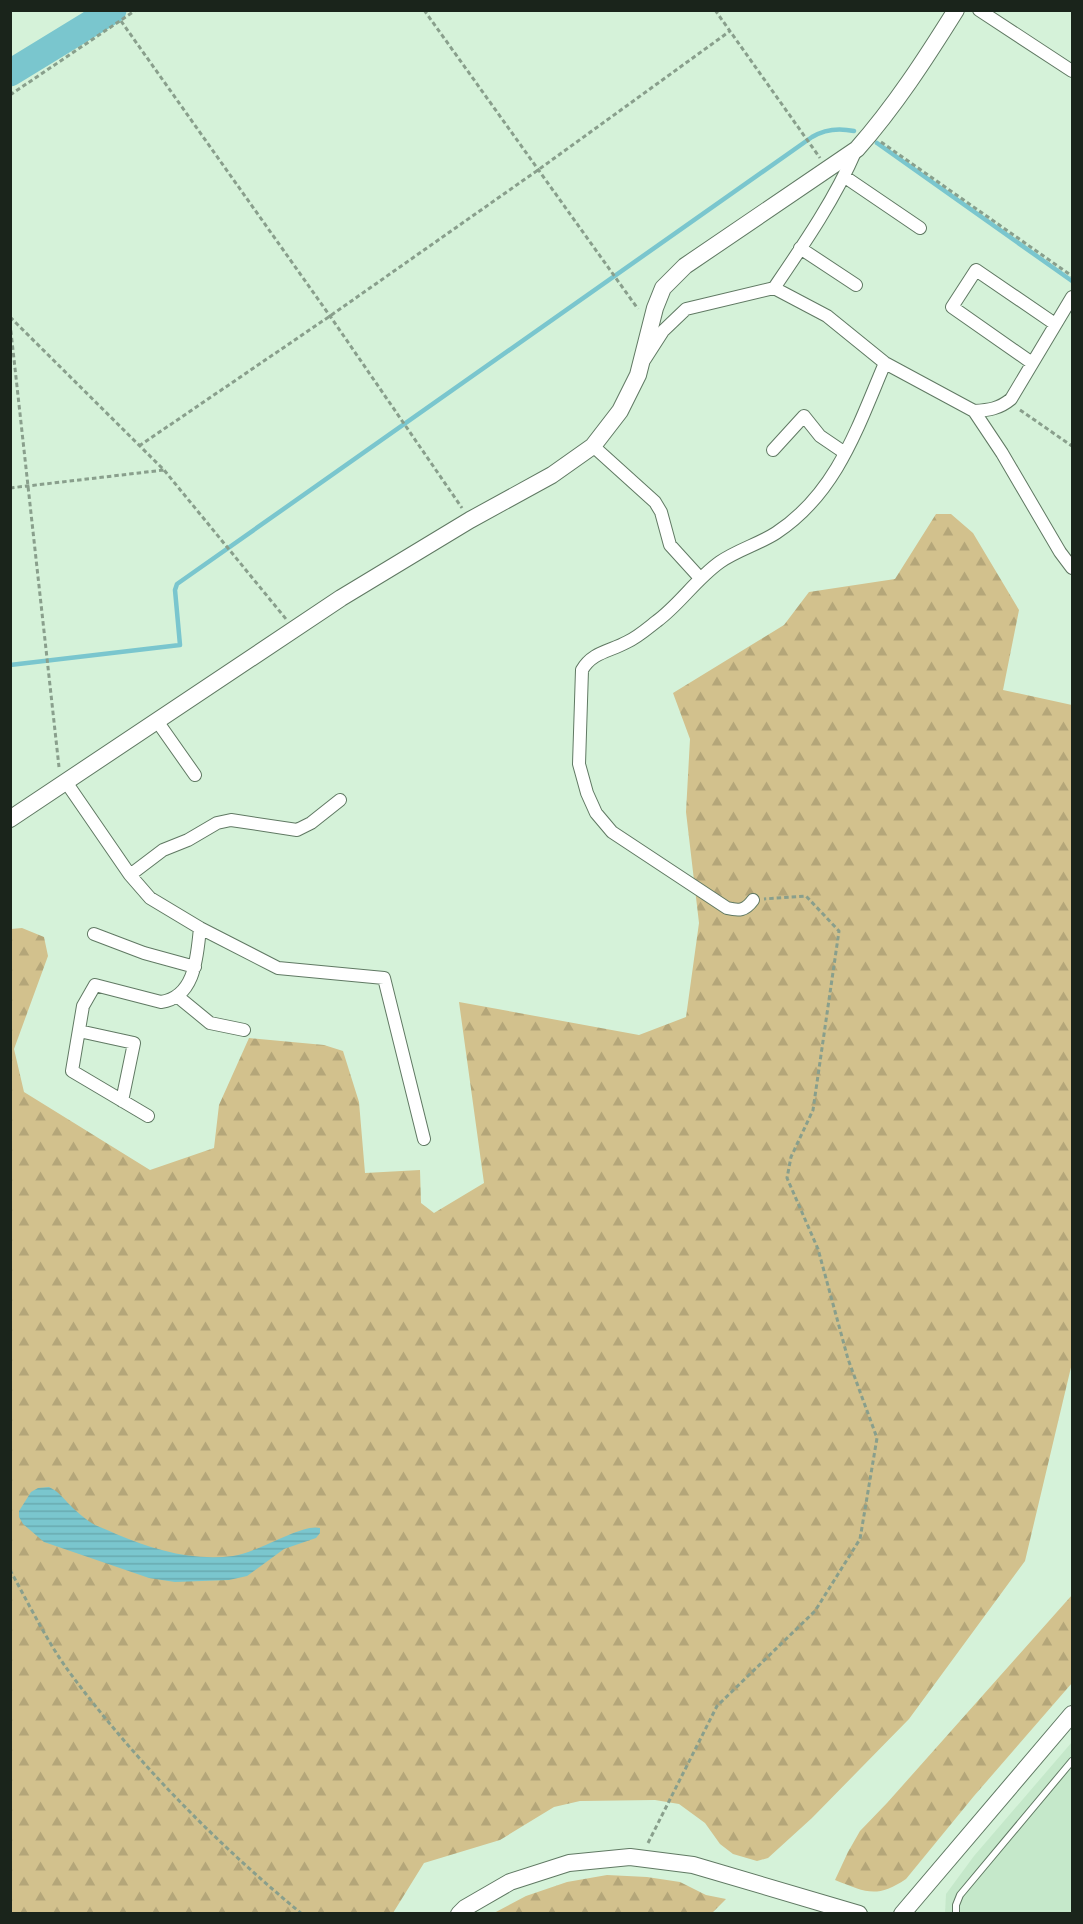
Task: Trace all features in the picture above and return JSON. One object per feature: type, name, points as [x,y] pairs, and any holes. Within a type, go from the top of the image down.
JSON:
[{"type":"street","points":[[641,365],[655,308],[663,288],[685,266],[857,148],[919,68],[956,10]]},
{"type":"street","points":[[979,10],[1072,71]]},
{"type":"street","points":[[774,288],[845,177],[857,148]]},
{"type":"street","points":[[845,177],[920,228]]},
{"type":"street","points":[[801,248],[856,285]]},
{"type":"street","points":[[1032,363],[952,307],[976,270],[1055,324]]},
{"type":"street","points":[[10,819],[294,629],[470,520],[552,475],[593,446],[620,411],[641,365],[663,331],[686,309],[774,288],[827,316],[885,363],[974,411],[1072,568]]},
{"type":"street","points":[[974,411],[993,410],[1008,401],[1072,297]]},
{"type":"street","points":[[753,900],[747,908],[738,911],[727,908],[612,832],[596,813],[587,793],[579,764],[582,670],[587,662],[600,653],[629,642],[673,609],[700,578],[721,562],[776,533],[803,512],[830,481],[885,363]]},
{"type":"street","points":[[772,450],[804,416],[820,436],[845,453]]},
{"type":"street","points":[[593,446],[655,502],[661,512],[670,545],[700,578]]},
{"type":"street","points":[[157,721],[195,775]]},
{"type":"street","points":[[64,784],[130,875],[150,898],[200,928],[278,968],[384,978],[424,1138]]},
{"type":"street","points":[[130,875],[163,850],[188,840],[217,823],[231,820],[297,830],[311,823],[340,800]]},
{"type":"street","points":[[148,1116],[72,1071],[83,1006],[95,985],[161,1002],[171,1001],[182,992],[194,972],[200,928]]},
{"type":"street","points":[[94,934],[144,953],[195,966]]},
{"type":"street","points":[[177,996],[210,1023],[244,1030]]},
{"type":"street","points":[[79,1031],[134,1043],[122,1101]]},
{"type":"street","points":[[902,1914],[1072,1714]]},
{"type":"street","points":[[459,1914],[465,1908],[510,1882],[569,1863],[630,1857],[693,1865],[859,1914]]},
{"type":"lane","points":[[956,1914],[956,1905],[960,1895],[1072,1761]]},
{"type":"path","points":[[10,95],[136,10]]},
{"type":"path","points":[[424,10],[651,327]]},
{"type":"path","points":[[715,10],[810,143]]},
{"type":"path","points":[[121,21],[330,316],[470,520]]},
{"type":"path","points":[[139,446],[538,170],[730,31]]},
{"type":"path","points":[[870,134],[1072,276]]},
{"type":"path","points":[[10,317],[164,470],[294,629]]},
{"type":"path","points":[[10,322],[47,657],[64,784]]},
{"type":"path","points":[[1008,401],[1072,446]]},
{"type":"path","points":[[10,488],[164,470]]},
{"type":"path","points":[[648,1843],[717,1706],[815,1611],[860,1539],[877,1438],[848,1359],[818,1249],[787,1179],[791,1157],[813,1110],[839,931],[806,896],[753,900]]},
{"type":"path","points":[[10,1570],[69,1672],[131,1749],[215,1835],[269,1887],[302,1914]]},
{"type":"shaded area","points":[[1072,1742],[1072,1913],[945,1914],[946,1894],[974,1856]]},
{"type":"green space","points":[[936,514],[951,514],[973,533],[1019,610],[1003,690],[1072,705],[1072,1363],[1025,1561],[909,1719],[812,1818],[768,1858],[757,1861],[733,1854],[720,1844],[705,1823],[679,1804],[655,1800],[580,1801],[554,1807],[500,1840],[424,1863],[393,1913],[11,1914],[11,929],[22,928],[44,937],[48,956],[14,1049],[24,1092],[150,1170],[214,1148],[219,1105],[249,1038],[324,1045],[343,1051],[359,1102],[365,1173],[420,1170],[421,1203],[434,1213],[484,1183],[459,1002],[639,1035],[686,1017],[699,923],[686,812],[690,739],[673,693],[784,625],[809,592],[895,579]]},
{"type":"green space","points":[[1072,1595],[1072,1683],[906,1879],[887,1889],[871,1892],[835,1880],[860,1831]]},
{"type":"green space","points":[[607,1875],[647,1877],[680,1882],[706,1895],[726,1899],[712,1913],[494,1913],[526,1896],[567,1882]]},
{"type":"water","points":[[49,1487],[95,1525],[130,1540],[173,1553],[203,1557],[233,1556],[303,1530],[320,1528],[320,1533],[316,1538],[284,1549],[247,1576],[229,1580],[175,1582],[149,1578],[44,1542],[23,1524],[19,1511],[31,1492],[38,1488]]},
{"type":"waterway","points":[[10,73],[113,10]]},
{"type":"waterway","points":[[10,665],[180,645],[175,590],[177,584],[812,137],[833,130],[854,131]]},
{"type":"waterway","points":[[877,143],[1072,281]]}]
